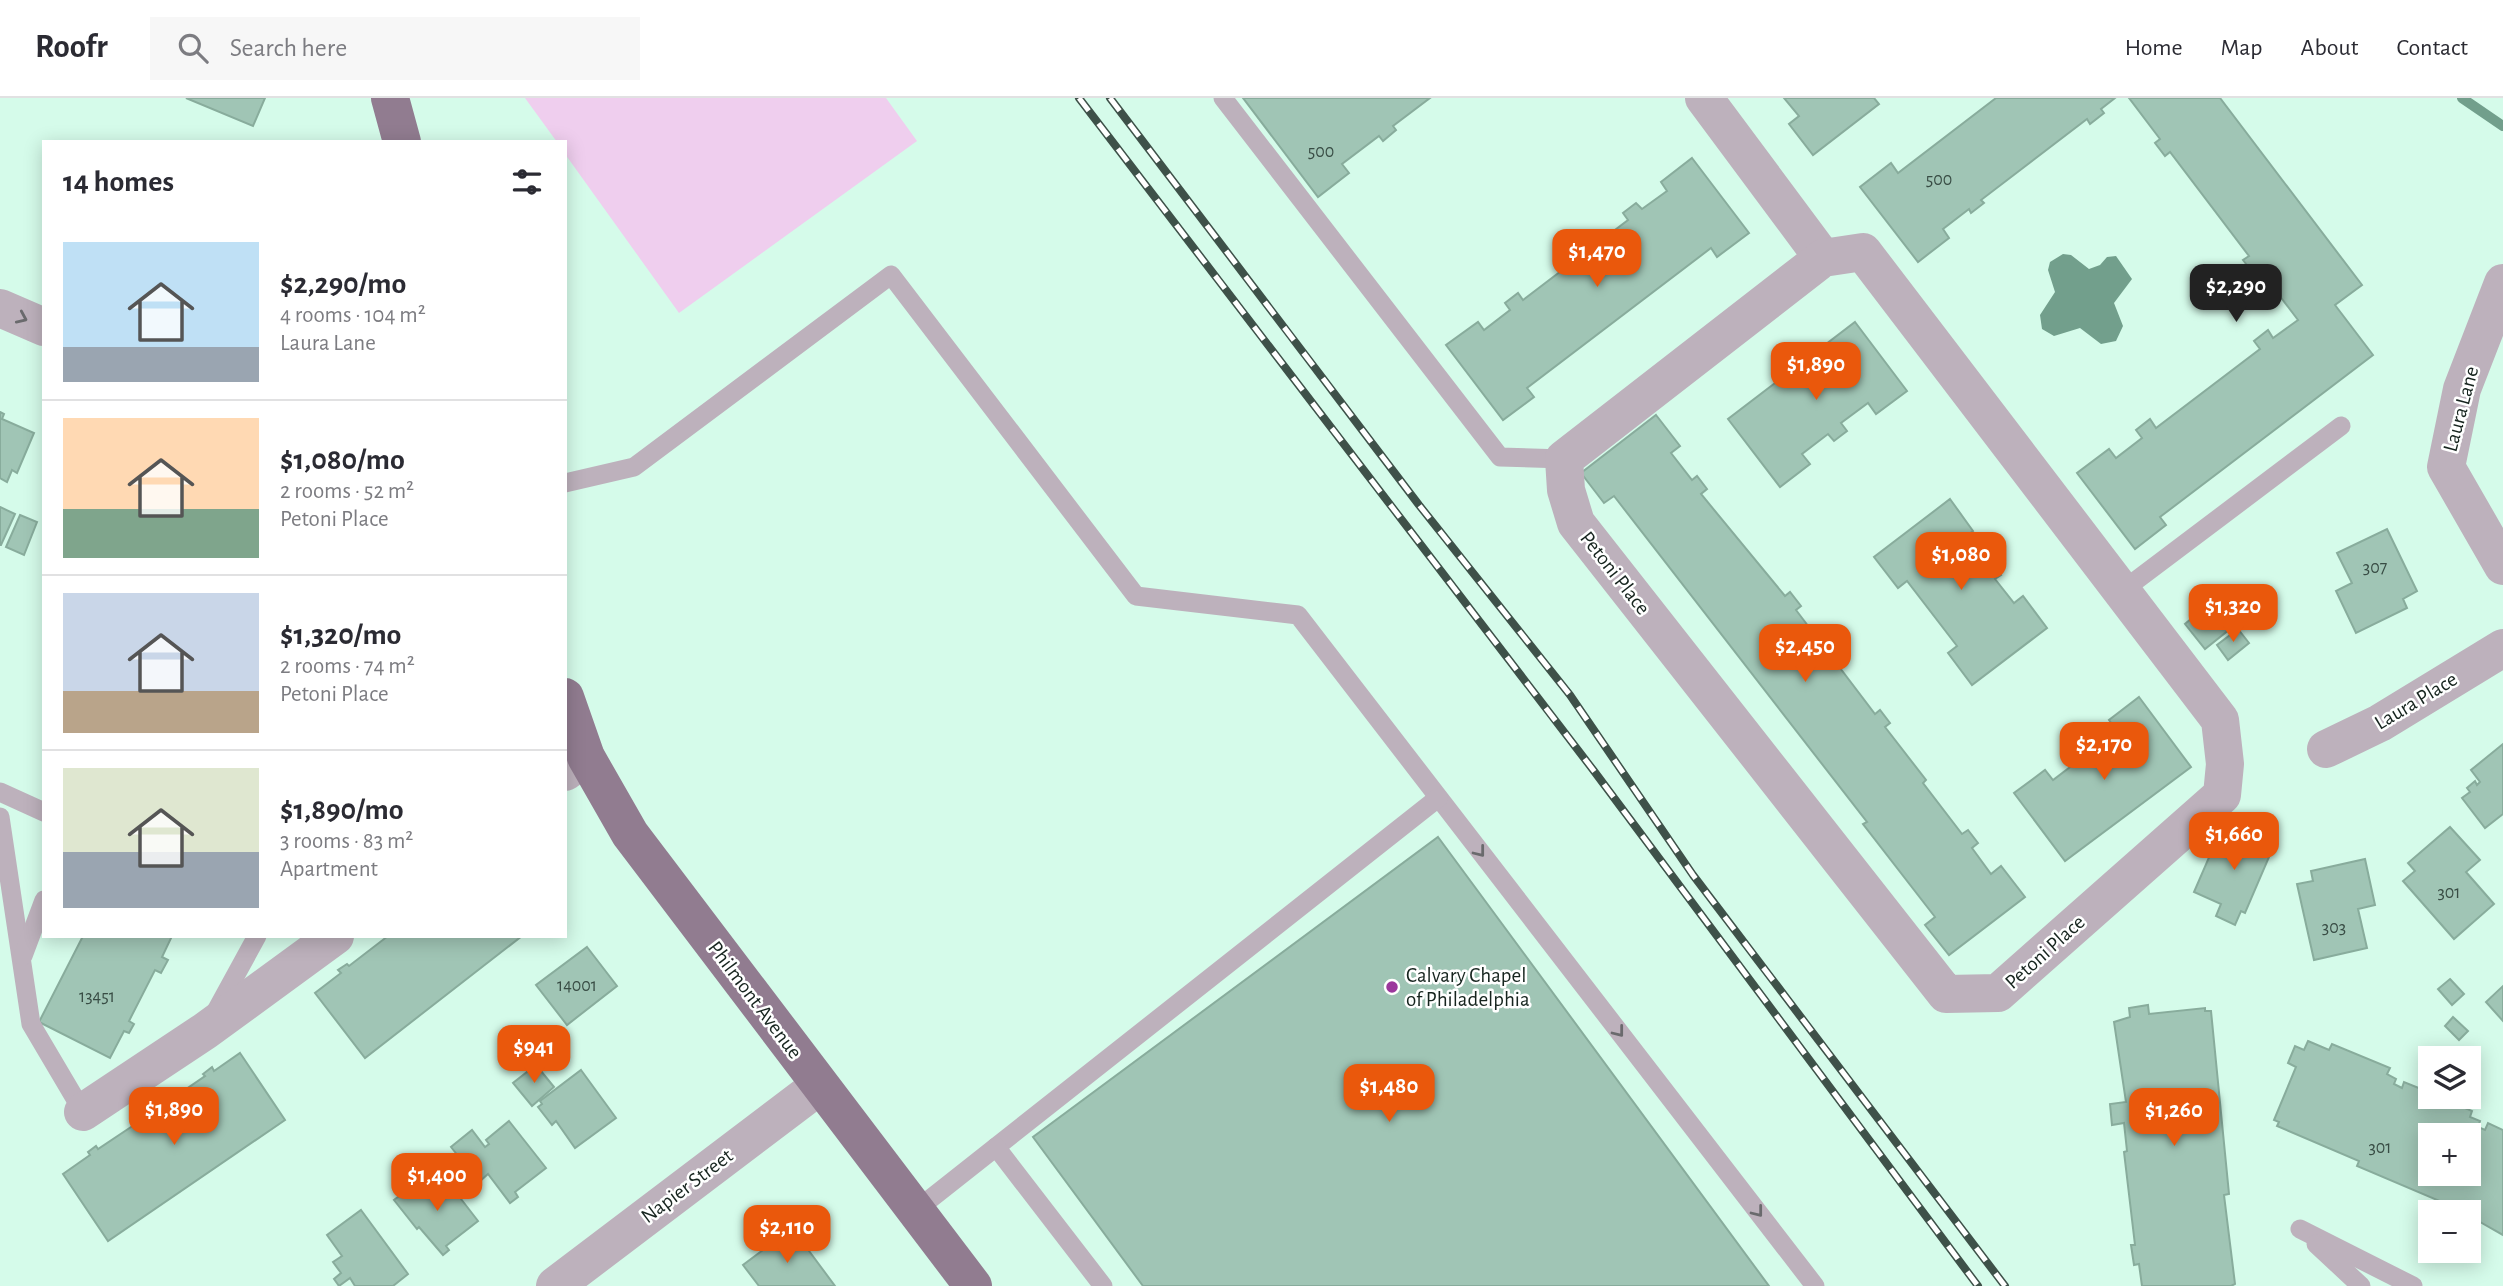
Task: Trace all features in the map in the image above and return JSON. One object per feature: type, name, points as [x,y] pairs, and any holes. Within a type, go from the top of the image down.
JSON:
[{"type":"main road","points":[[390,98],[401,140]]},
{"type":"main road","name":"Philmont Avenue","points":[[567,710],[576,764],[973,1286]]},
{"type":"street","points":[[1703,98],[1823,258]]},
{"type":"street","name":"Petoni Place","points":[[1863,252],[2220,720],[2225,764],[2221,795],[1998,993],[1946,994],[1576,523],[1566,490],[1564,459],[1823,258],[1863,252]]},
{"type":"street","name":"Laura Lane","points":[[2503,284],[2462,389],[2446,467],[2503,566]]},
{"type":"street","points":[[0,308],[42,326]]},
{"type":"street","name":"Laura Place","points":[[2326,749],[2381,723],[2503,648]]},
{"type":"street","points":[[83,1112],[205,1031],[329,938]]},
{"type":"street","name":"Napier Street","points":[[555,1286],[819,1086]]},
{"type":"lane","points":[[1223,98],[1500,457],[1564,459]]},
{"type":"lane","points":[[567,483],[634,467],[891,275],[1136,596],[1298,615],[1815,1286]]},
{"type":"lane","points":[[2122,592],[2341,426]]},
{"type":"lane","points":[[0,792],[42,811]]},
{"type":"lane","points":[[915,1211],[1438,798]]},
{"type":"lane","points":[[0,817],[31,1024],[83,1112]]},
{"type":"lane","points":[[22,961],[42,906]]},
{"type":"lane","points":[[205,1031],[256,938]]},
{"type":"lane","points":[[996,1147],[1103,1286]]},
{"type":"lane","points":[[2361,1286],[2300,1229],[2413,1286]]},
{"type":"shaded area","points":[[525,98],[886,98],[917,141],[679,313],[567,157],[567,140],[556,140]]},
{"type":"shaded area","points":[[2063,254],[2071,255],[2089,269],[2100,265],[2107,257],[2116,256],[2132,279],[2114,303],[2123,326],[2116,341],[2101,344],[2080,328],[2054,336],[2042,329],[2040,315],[2055,292],[2048,270],[2050,262]]},
{"type":"building","points":[[186,98],[265,98],[253,126]]},
{"type":"building","points":[[1243,98],[1430,98],[1393,126],[1396,130],[1383,141],[1379,136],[1342,164],[1349,173],[1318,197]]},
{"type":"building","points":[[1784,98],[1874,98],[1879,104],[1813,155],[1789,124],[1799,116]]},
{"type":"building","points":[[1996,98],[2115,98],[2101,109],[2104,113],[2090,124],[2087,119],[1981,200],[1984,203],[1971,213],[1969,209],[1943,229],[1949,238],[1918,262],[1860,187],[1891,163],[1898,173]]},
{"type":"building","points":[[2129,98],[2220,98],[2362,285],[2335,305],[2373,355],[2160,517],[2166,525],[2135,549],[2077,473],[2109,449],[2116,458],[2142,438],[2136,430],[2150,419],[2156,428],[2260,349],[2254,341],[2268,330],[2273,338],[2298,320],[2260,270],[2254,274],[2243,260],[2249,256],[2170,152],[2165,156],[2155,143],[2160,139]]},
{"type":"building","points":[[1692,158],[1749,233],[1717,257],[1711,248],[1527,388],[1534,397],[1503,420],[1446,345],[1478,322],[1484,330],[1510,310],[1505,303],[1518,293],[1523,300],[1628,220],[1623,213],[1636,203],[1642,209],[1667,191],[1661,182]]},
{"type":"building","points":[[1855,322],[1907,391],[1876,414],[1868,403],[1841,423],[1847,431],[1834,441],[1828,434],[1802,454],[1810,464],[1780,487],[1728,419]]},
{"type":"building","points":[[0,412],[4,414],[2,419],[34,433],[17,473],[12,470],[7,482],[0,478]]},
{"type":"building","points":[[1656,415],[1680,446],[1671,453],[1692,480],[1697,476],[1707,489],[1701,494],[1785,596],[1790,592],[1801,606],[1796,610],[1875,714],[1880,710],[1890,723],[1885,727],[1926,780],[1923,783],[1962,834],[1968,830],[1978,843],[1972,848],[1991,874],[2001,866],[2025,897],[1949,955],[1925,925],[1935,917],[1863,824],[1867,822],[1614,496],[1604,503],[1581,473]]},
{"type":"building","points":[[1950,499],[1973,531],[1965,537],[1985,563],[1990,560],[2001,575],[1995,579],[2014,603],[2023,596],[2047,628],[1972,685],[1948,653],[1957,646],[1907,581],[1898,588],[1874,557]]},
{"type":"building","points":[[0,507],[15,514],[1,545],[0,545]]},
{"type":"building","points":[[20,515],[37,522],[24,555],[6,547]]},
{"type":"building","points":[[2387,529],[2417,591],[2403,599],[2407,608],[2356,633],[2336,591],[2352,583],[2337,553]]},
{"type":"building","points":[[2215,599],[2235,625],[2205,649],[2185,624]]},
{"type":"building","points":[[2238,629],[2249,643],[2228,660],[2217,645]]},
{"type":"building","points":[[2139,697],[2191,767],[2065,861],[2014,793],[2045,770],[2053,780],[2078,761],[2074,757],[2089,746],[2093,751],[2118,732],[2109,720]]},
{"type":"building","points":[[2503,744],[2503,814],[2485,828],[2462,798],[2470,792],[2467,788],[2475,781],[2477,785],[2480,782],[2471,770]]},
{"type":"building","points":[[2239,827],[2275,843],[2245,913],[2241,911],[2235,925],[2216,916],[2221,904],[2194,892],[2220,832],[2234,838]]},
{"type":"building","points":[[2450,827],[2480,860],[2466,872],[2494,904],[2454,939],[2403,881],[2415,871],[2408,863]]},
{"type":"building","name":"Calvary Chapel of Philadelphia","points":[[1438,837],[1769,1286],[1143,1286],[1033,1137]]},
{"type":"building","points":[[2365,859],[2375,905],[2358,909],[2367,948],[2314,960],[2297,884],[2313,881],[2311,871]]},
{"type":"building","points":[[82,938],[171,938],[162,957],[168,960],[161,973],[155,970],[129,1021],[134,1024],[129,1033],[124,1031],[110,1058],[39,1022]]},
{"type":"building","points":[[385,938],[519,938],[365,1058],[315,993],[341,973],[338,970],[347,964],[349,966]]},
{"type":"building","points":[[587,947],[617,986],[567,1025],[536,985]]},
{"type":"building","points":[[2450,979],[2464,994],[2452,1005],[2438,989]]},
{"type":"building","points":[[2503,986],[2503,1021],[2486,1002]]},
{"type":"building","points":[[2148,1005],[2149,1014],[2205,1008],[2205,1011],[2211,1011],[2229,1194],[2224,1195],[2235,1284],[2231,1286],[2142,1286],[2139,1264],[2134,1265],[2131,1245],[2135,1245],[2124,1152],[2127,1151],[2124,1123],[2112,1125],[2110,1104],[2126,1102],[2114,1022],[2130,1017],[2129,1008]]},
{"type":"building","points":[[2453,1017],[2468,1031],[2459,1040],[2445,1026]]},
{"type":"building","points":[[2308,1041],[2329,1050],[2332,1044],[2390,1068],[2387,1074],[2396,1079],[2394,1084],[2402,1088],[2404,1082],[2418,1088],[2418,1109],[2472,1111],[2470,1117],[2479,1123],[2418,1123],[2418,1186],[2481,1186],[2481,1128],[2485,1130],[2488,1123],[2503,1130],[2503,1235],[2481,1223],[2481,1200],[2437,1200],[2357,1166],[2359,1161],[2277,1126],[2279,1122],[2274,1120],[2296,1067],[2288,1063],[2295,1046],[2304,1050]]},
{"type":"building","points":[[240,1053],[285,1120],[108,1241],[63,1174],[90,1155],[88,1152],[96,1146],[98,1149],[146,1117],[144,1113],[155,1106],[157,1109],[205,1076],[203,1074],[212,1067],[214,1071]]},
{"type":"building","points":[[536,1065],[554,1087],[532,1106],[513,1083]]},
{"type":"building","points":[[581,1070],[616,1118],[575,1148],[556,1121],[552,1125],[538,1107],[542,1104],[540,1101]]},
{"type":"building","points":[[509,1121],[546,1168],[515,1192],[518,1197],[510,1203],[488,1174],[479,1182],[451,1147],[472,1130],[485,1147],[489,1144],[486,1140]]},
{"type":"building","points":[[444,1177],[478,1221],[446,1246],[449,1250],[443,1255],[419,1227],[417,1229],[394,1200],[418,1182],[424,1190]]},
{"type":"building","points":[[361,1210],[408,1274],[393,1286],[355,1286],[350,1278],[339,1286],[334,1279],[341,1273],[333,1262],[342,1256],[327,1235]]},
{"type":"building","points":[[792,1228],[835,1286],[759,1286],[743,1265]]},
{"type":"waterway","points":[[2462,98],[2503,126]]},
{"type":"railway","points":[[1079,98],[1594,771],[1978,1286]]},
{"type":"railway","points":[[1110,98],[1419,505],[1570,695],[1693,875],[2005,1286]]},
{"type":"place","name":"Calvary Chapel of Philadelphia","points":[[1392,987]]}]
